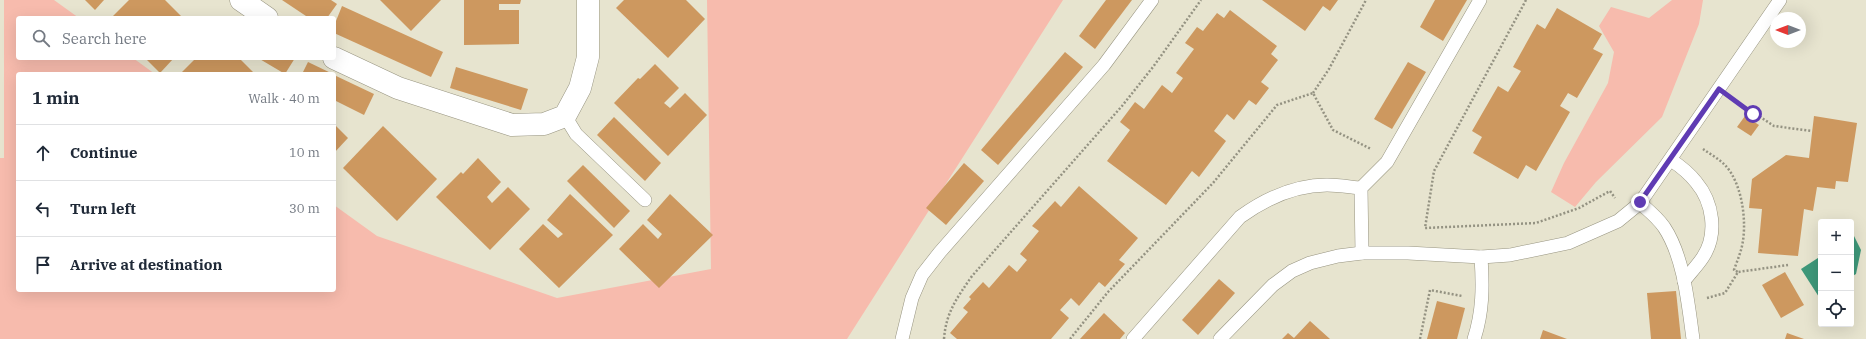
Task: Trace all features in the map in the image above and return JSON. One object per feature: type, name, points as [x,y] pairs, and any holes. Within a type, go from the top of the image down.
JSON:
[{"type":"street","points":[[241,0],[264,16]]},
{"type":"street","points":[[336,59],[398,88],[512,125],[544,124],[565,116],[580,88],[588,58],[588,0]]},
{"type":"lane","points":[[902,339],[912,298],[922,275],[940,252],[1104,65],[1152,0]]},
{"type":"lane","points":[[1362,253],[1362,188],[1388,161],[1480,0]]},
{"type":"lane","points":[[1220,339],[1273,285],[1292,271],[1310,263],[1362,253],[1408,253],[1481,257],[1510,255],[1568,243],[1618,221],[1640,202],[1671,160],[1780,0]]},
{"type":"lane","points":[[565,116],[576,134],[645,200]]},
{"type":"lane","points":[[1671,160],[1697,182],[1706,198],[1711,214],[1712,235],[1704,256],[1684,280]]},
{"type":"lane","points":[[1133,339],[1240,217],[1258,204],[1284,193],[1319,186],[1326,185],[1362,188]]},
{"type":"lane","points":[[1640,202],[1664,227],[1675,250],[1684,280],[1693,339]]},
{"type":"lane","points":[[1474,339],[1480,321],[1482,299],[1483,285],[1481,257]]},
{"type":"path","points":[[944,339],[946,322],[956,300],[972,276],[1122,106],[1153,67],[1201,0]]},
{"type":"path","points":[[1070,339],[1108,292],[1213,183],[1277,105],[1312,93],[1329,69],[1366,0]]},
{"type":"path","points":[[1526,0],[1434,171],[1425,228],[1536,223],[1579,208],[1610,191],[1627,214]]},
{"type":"path","points":[[1719,89],[1753,114],[1774,126],[1812,131]]},
{"type":"path","points":[[1312,93],[1333,130],[1374,150],[1388,161]]},
{"type":"path","points":[[1688,303],[1725,293],[1738,272],[1788,265]]},
{"type":"path","points":[[1420,339],[1430,290],[1482,299]]},
{"type":"shaded area","points":[[4,0],[54,0],[76,16],[16,16],[16,60],[136,60],[152,72],[16,72],[16,292],[336,292],[336,206],[377,236],[557,298],[711,269],[707,0],[1063,0],[847,339],[0,339],[0,158],[4,158]]},
{"type":"shaded area","points":[[1672,0],[1703,0],[1699,24],[1662,117],[1596,182],[1575,207],[1551,192],[1564,163],[1608,83],[1614,52],[1599,26],[1611,7],[1649,18]]},
{"type":"shaded area","points":[[1854,236],[1861,250],[1856,274],[1854,275]]},
{"type":"shaded area","points":[[1818,258],[1818,295],[1801,269]]},
{"type":"building","points":[[85,0],[104,0],[95,10]]},
{"type":"building","points":[[129,0],[165,0],[181,16],[113,16]]},
{"type":"building","points":[[282,0],[331,0],[337,4],[328,16],[306,16]]},
{"type":"building","points":[[380,0],[441,0],[411,31]]},
{"type":"building","points":[[464,0],[521,0],[520,4],[499,4],[499,10],[519,10],[519,44],[464,45]]},
{"type":"building","points":[[624,0],[686,0],[705,19],[668,58],[616,8]]},
{"type":"building","points":[[1106,0],[1132,0],[1095,49],[1079,36]]},
{"type":"building","points":[[1262,0],[1338,0],[1330,11],[1323,6],[1305,31]]},
{"type":"building","points":[[1435,0],[1467,0],[1443,41],[1420,27]]},
{"type":"building","points":[[342,6],[443,52],[431,77],[336,34],[336,21]]},
{"type":"building","points":[[1557,8],[1602,34],[1593,49],[1603,54],[1577,98],[1568,93],[1560,106],[1570,112],[1536,171],[1526,165],[1518,179],[1473,153],[1482,137],[1472,131],[1498,86],[1508,92],[1521,71],[1513,67],[1537,24],[1545,29]]},
{"type":"building","points":[[1230,10],[1277,46],[1271,54],[1278,60],[1261,82],[1269,88],[1256,105],[1249,100],[1234,120],[1227,114],[1214,131],[1226,141],[1199,177],[1192,171],[1166,205],[1107,161],[1130,130],[1120,122],[1135,102],[1144,109],[1162,85],[1172,93],[1183,78],[1176,73],[1194,49],[1185,43],[1197,27],[1203,31],[1217,13],[1224,18]]},
{"type":"building","points":[[1065,52],[1083,67],[998,165],[981,150]]},
{"type":"building","points":[[147,60],[172,60],[161,72],[159,72]]},
{"type":"building","points":[[194,60],[241,60],[253,72],[182,72]]},
{"type":"building","points":[[261,60],[294,60],[286,72],[282,72]]},
{"type":"building","points":[[308,62],[329,72],[303,72]]},
{"type":"building","points":[[1408,62],[1426,72],[1392,129],[1374,119]]},
{"type":"building","points":[[655,64],[679,88],[664,103],[670,108],[685,93],[707,115],[668,156],[614,103],[638,78],[640,79]]},
{"type":"building","points":[[456,67],[528,89],[521,110],[450,88]]},
{"type":"building","points":[[336,76],[374,94],[364,115],[336,101]]},
{"type":"building","points":[[1745,116],[1759,125],[1751,136],[1737,127]]},
{"type":"building","points":[[1814,116],[1857,123],[1848,182],[1836,181],[1835,189],[1817,187],[1813,211],[1804,209],[1798,256],[1758,253],[1762,209],[1749,208],[1752,179],[1786,155],[1809,158]]},
{"type":"building","points":[[614,117],[661,163],[645,181],[597,135]]},
{"type":"building","points":[[336,126],[348,138],[336,151]]},
{"type":"building","points":[[383,126],[437,179],[397,221],[343,168]]},
{"type":"building","points":[[478,158],[501,182],[487,197],[492,203],[508,187],[530,209],[490,250],[436,197],[461,172],[463,174]]},
{"type":"building","points":[[964,163],[984,181],[946,225],[926,208]]},
{"type":"building","points":[[583,165],[630,211],[614,228],[567,181]]},
{"type":"building","points":[[1079,186],[1138,238],[1119,260],[1125,264],[1105,287],[1099,282],[1079,306],[1071,298],[1060,310],[1069,318],[1051,339],[957,339],[950,333],[968,312],[963,308],[971,299],[969,297],[983,282],[989,288],[1009,265],[1017,272],[1027,260],[1020,254],[1039,231],[1032,226],[1055,201],[1061,207]]},
{"type":"building","points":[[570,194],[613,235],[559,288],[519,249],[543,224],[558,238],[563,234],[547,220]]},
{"type":"building","points":[[670,194],[713,235],[659,288],[619,249],[643,224],[658,239],[662,234],[647,220]]},
{"type":"building","points":[[1785,272],[1804,305],[1781,318],[1762,285]]},
{"type":"building","points":[[1219,279],[1235,293],[1198,335],[1182,320]]},
{"type":"building","points":[[1676,291],[1681,339],[1651,339],[1647,293]]},
{"type":"building","points":[[1437,301],[1465,308],[1457,339],[1427,339]]},
{"type":"building","points":[[1104,313],[1125,333],[1120,339],[1080,339]]},
{"type":"building","points":[[1310,321],[1330,339],[1282,339],[1288,333],[1294,338]]},
{"type":"building","points":[[1543,330],[1567,339],[1540,339]]},
{"type":"building","points":[[1787,333],[1804,339],[1785,339]]},
{"type":"route","points":[[1640,202],[1671,160],[1719,89],[1753,114]]}]
